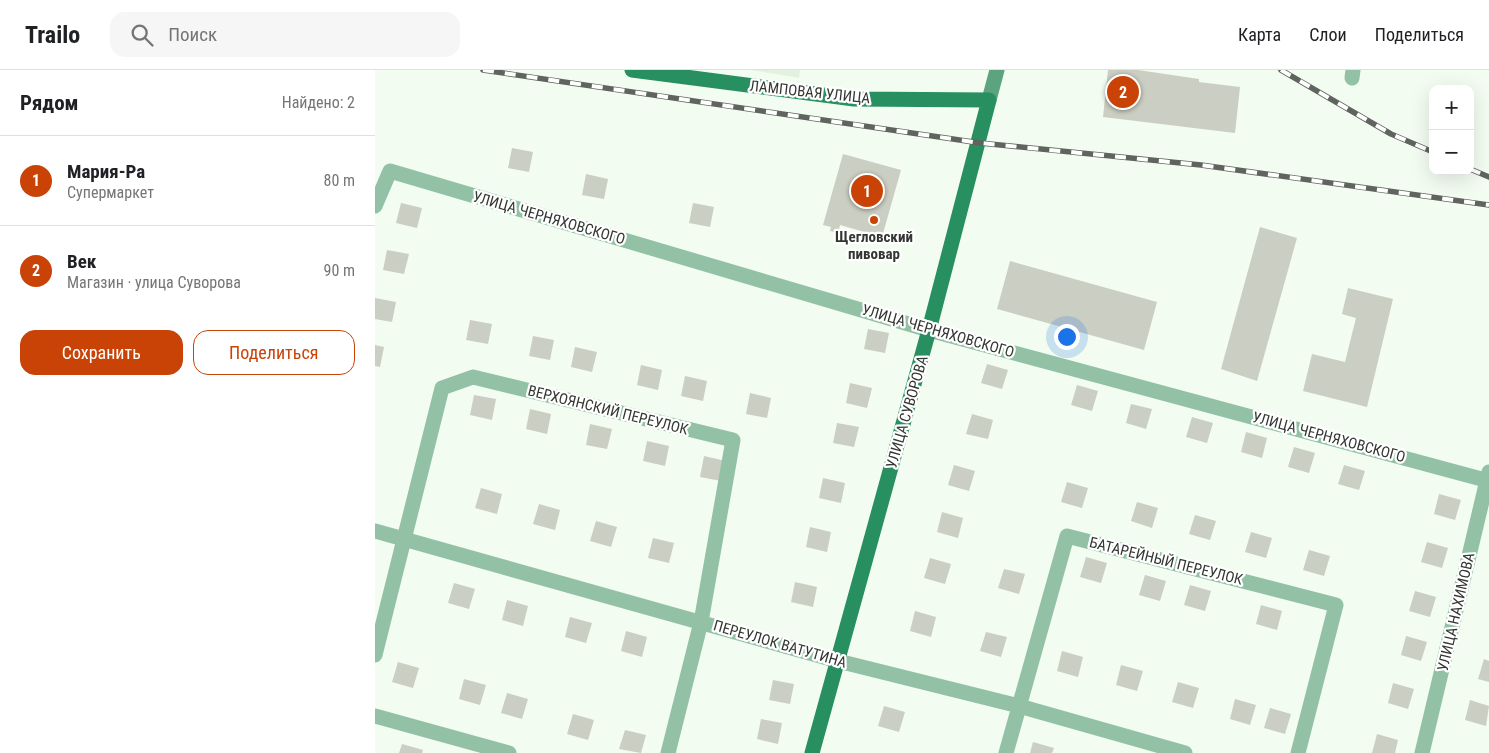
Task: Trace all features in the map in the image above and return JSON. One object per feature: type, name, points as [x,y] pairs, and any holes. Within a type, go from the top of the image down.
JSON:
[{"type":"main road","name":"ЛАМПОВАЯ УЛИЦА","points":[[632,70],[854,99],[989,100]]},
{"type":"main road","name":"УЛИЦА СУВОРОВА","points":[[812,753],[929,330],[989,100]]},
{"type":"street","name":"УЛИЦА СУВОРОВА","points":[[989,100],[997,70]]},
{"type":"street","name":"УЛИЦА ЧЕРНЯХОВСКОГО","points":[[375,206],[390,171],[929,330],[1488,477]]},
{"type":"street","name":"ВЕРХОЯНСКИЙ ПЕРЕУЛОК","points":[[375,655],[442,388],[473,377],[733,440],[701,622],[668,753]]},
{"type":"street","name":"УЛИЦА НАХИМОВА","points":[[1422,753],[1488,477]]},
{"type":"street","name":"ПЕРЕУЛОК ВАТУТИНА","points":[[375,531],[837,661],[1019,706],[1185,753]]},
{"type":"street","name":"БАТАРЕЙНЫЙ ПЕРЕУЛОК","points":[[1006,753],[1067,536],[1336,605],[1298,753]]},
{"type":"street","points":[[375,716],[509,753]]},
{"type":"shaded area","points":[[752,70],[800,70],[799,78]]},
{"type":"building","points":[[1108,70],[1138,70],[1199,79],[1199,82],[1240,87],[1235,133],[1103,117]]},
{"type":"building","points":[[512,148],[533,152],[529,172],[508,168]]},
{"type":"building","points":[[843,154],[901,170],[882,237],[840,225],[838,233],[830,231],[831,227],[823,225]]},
{"type":"building","points":[[586,174],[608,179],[604,199],[582,195]]},
{"type":"building","points":[[401,203],[422,208],[417,228],[396,223]]},
{"type":"building","points":[[693,203],[714,207],[710,227],[689,223]]},
{"type":"building","points":[[1260,227],[1297,238],[1257,381],[1221,369]]},
{"type":"building","points":[[387,250],[409,254],[404,274],[383,270]]},
{"type":"building","points":[[1010,261],[1157,302],[1144,350],[997,309]]},
{"type":"building","points":[[1348,288],[1393,299],[1367,407],[1303,391],[1312,354],[1345,362],[1356,318],[1342,314]]},
{"type":"building","points":[[375,298],[396,302],[392,322],[375,319]]},
{"type":"building","points":[[470,320],[492,324],[488,344],[466,340]]},
{"type":"building","points":[[868,329],[889,333],[885,353],[864,349]]},
{"type":"building","points":[[533,336],[554,340],[550,360],[529,356]]},
{"type":"building","points":[[375,345],[384,347],[380,367],[375,366]]},
{"type":"building","points":[[575,347],[597,352],[592,372],[571,367]]},
{"type":"building","points":[[987,364],[1008,370],[1002,389],[981,383]]},
{"type":"building","points":[[641,365],[662,370],[658,390],[637,385]]},
{"type":"building","points":[[685,376],[707,381],[703,401],[681,396]]},
{"type":"building","points":[[850,383],[872,388],[867,408],[846,403]]},
{"type":"building","points":[[1077,385],[1098,391],[1092,411],[1071,405]]},
{"type":"building","points":[[750,393],[771,398],[767,418],[746,414]]},
{"type":"building","points":[[474,395],[496,399],[492,420],[470,415]]},
{"type":"building","points":[[1131,404],[1152,409],[1146,429],[1126,423]]},
{"type":"building","points":[[530,409],[551,414],[547,434],[526,429]]},
{"type":"building","points":[[972,414],[993,420],[988,439],[966,434]]},
{"type":"building","points":[[1192,417],[1213,423],[1207,443],[1186,437]]},
{"type":"building","points":[[837,423],[859,427],[854,447],[833,443]]},
{"type":"building","points":[[590,424],[612,429],[607,449],[586,445]]},
{"type":"building","points":[[1246,432],[1267,438],[1262,458],[1241,452]]},
{"type":"building","points":[[647,441],[669,446],[665,466],[643,461]]},
{"type":"building","points":[[1294,447],[1315,453],[1309,473],[1288,467]]},
{"type":"building","points":[[704,456],[726,461],[721,481],[700,477]]},
{"type":"building","points":[[954,465],[975,471],[969,491],[948,485]]},
{"type":"building","points":[[1344,465],[1365,471],[1359,490],[1338,484]]},
{"type":"building","points":[[823,478],[845,483],[841,503],[819,498]]},
{"type":"building","points":[[1067,482],[1088,488],[1082,508],[1061,502]]},
{"type":"building","points":[[481,488],[502,494],[497,514],[475,508]]},
{"type":"building","points":[[1439,494],[1461,500],[1455,520],[1434,514]]},
{"type":"building","points":[[1137,502],[1158,508],[1152,528],[1131,521]]},
{"type":"building","points":[[539,504],[560,510],[555,530],[533,524]]},
{"type":"building","points":[[942,512],[963,518],[958,538],[937,532]]},
{"type":"building","points":[[1195,515],[1216,521],[1210,540],[1189,534]]},
{"type":"building","points":[[596,521],[617,527],[611,547],[590,541]]},
{"type":"building","points":[[810,527],[831,532],[827,552],[806,547]]},
{"type":"building","points":[[1251,532],[1272,538],[1266,558],[1245,552]]},
{"type":"building","points":[[653,538],[674,543],[669,563],[648,558]]},
{"type":"building","points":[[1427,542],[1448,548],[1442,568],[1421,562]]},
{"type":"building","points":[[1309,550],[1330,556],[1324,576],[1303,570]]},
{"type":"building","points":[[1086,557],[1107,563],[1101,583],[1080,577]]},
{"type":"building","points":[[930,558],[951,564],[945,584],[924,578]]},
{"type":"building","points":[[1004,569],[1025,574],[1019,594],[998,588]]},
{"type":"building","points":[[1145,575],[1166,581],[1160,601],[1139,595]]},
{"type":"building","points":[[795,582],[817,587],[813,607],[791,602]]},
{"type":"building","points":[[454,583],[475,589],[469,609],[448,603]]},
{"type":"building","points":[[1190,585],[1211,591],[1205,611],[1184,605]]},
{"type":"building","points":[[1415,591],[1436,597],[1430,617],[1409,611]]},
{"type":"building","points":[[507,600],[528,606],[523,626],[502,620]]},
{"type":"building","points":[[1261,605],[1282,611],[1277,630],[1256,624]]},
{"type":"building","points":[[915,611],[936,617],[931,637],[910,631]]},
{"type":"building","points":[[570,617],[592,623],[586,643],[565,637]]},
{"type":"building","points":[[626,631],[647,637],[642,657],[621,651]]},
{"type":"building","points":[[986,632],[1007,637],[1001,657],[980,651]]},
{"type":"building","points":[[1406,636],[1427,642],[1421,661],[1401,655]]},
{"type":"building","points":[[1062,651],[1083,657],[1078,677],[1057,671]]},
{"type":"building","points":[[1484,659],[1489,661],[1489,682],[1478,679]]},
{"type":"building","points":[[398,662],[419,668],[413,688],[392,682]]},
{"type":"building","points":[[1121,665],[1143,671],[1137,691],[1116,685]]},
{"type":"building","points":[[464,679],[486,685],[480,705],[459,699]]},
{"type":"building","points":[[773,680],[794,684],[790,704],[769,700]]},
{"type":"building","points":[[1178,682],[1199,688],[1193,708],[1172,702]]},
{"type":"building","points":[[1393,683],[1414,689],[1408,709],[1388,703]]},
{"type":"building","points":[[507,693],[528,699],[522,719],[501,713]]},
{"type":"building","points":[[1235,699],[1256,705],[1250,725],[1230,719]]},
{"type":"building","points":[[1470,700],[1489,706],[1486,726],[1465,720]]},
{"type":"building","points":[[884,706],[905,712],[899,732],[878,726]]},
{"type":"building","points":[[1270,708],[1291,714],[1285,734],[1264,728]]},
{"type":"building","points":[[573,714],[594,720],[588,740],[567,734]]},
{"type":"building","points":[[761,719],[782,723],[778,744],[757,739]]},
{"type":"building","points":[[625,730],[646,735],[641,753],[619,749]]},
{"type":"building","points":[[1377,734],[1398,740],[1395,753],[1372,753]]},
{"type":"building","points":[[1033,742],[1054,748],[1052,753],[1030,753]]},
{"type":"building","points":[[402,744],[423,750],[422,753],[399,753]]},
{"type":"railway","points":[[483,70],[980,143],[1201,165],[1489,205]]},
{"type":"railway","points":[[1281,70],[1391,134],[1429,150]]},
{"type":"railway","points":[[1474,171],[1489,177]]},
{"type":"place","name":"Век","points":[[1123,92]]},
{"type":"place","name":"Мария-Ра","points":[[867,191]]},
{"type":"place","name":"Щегловский пивовар","points":[[874,220]]}]
